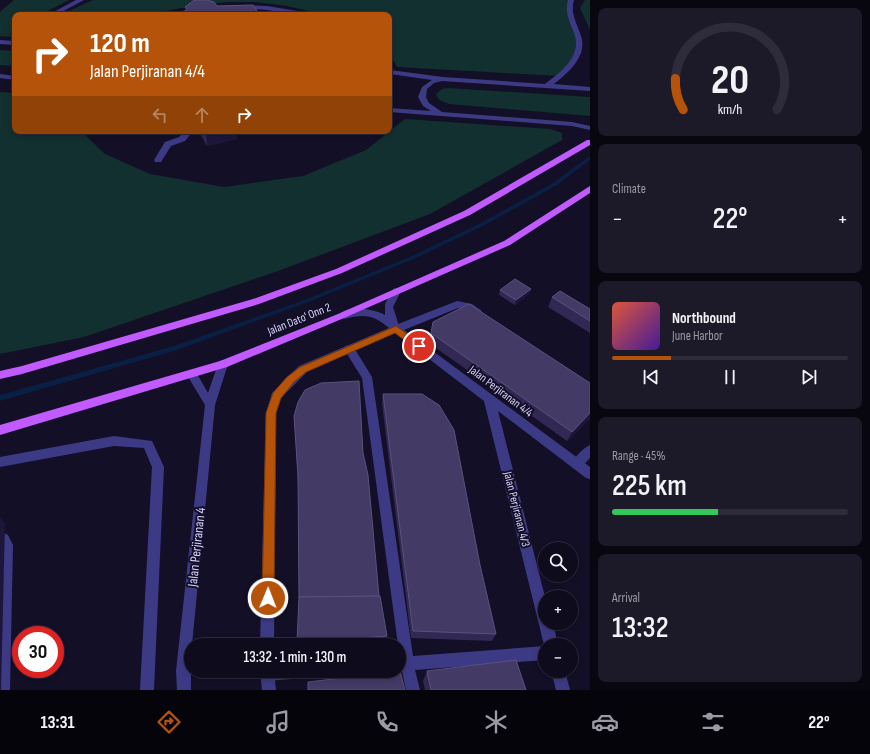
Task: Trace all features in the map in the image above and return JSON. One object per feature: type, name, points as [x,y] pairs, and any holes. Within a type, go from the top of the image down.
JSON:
[{"type":"main road","points":[[0,375],[235,309],[339,271],[467,213],[590,142]]},
{"type":"main road","name":"Jalan Dato' Onn 2","points":[[0,430],[192,375],[341,316],[507,243],[590,189]]},
{"type":"street","points":[[57,12],[81,0]]},
{"type":"street","points":[[547,86],[561,76],[574,60],[579,48],[579,38],[571,22],[568,8],[571,0]]},
{"type":"street","points":[[236,7],[267,8],[286,12]]},
{"type":"street","points":[[0,42],[12,43]]},
{"type":"street","points":[[392,72],[443,79],[590,89]]},
{"type":"street","points":[[0,76],[12,78]]},
{"type":"street","points":[[440,114],[426,104],[422,97],[424,88],[432,82],[443,79]]},
{"type":"street","points":[[392,110],[572,124],[590,128]]},
{"type":"street","points":[[158,160],[168,144],[182,139],[186,134]]},
{"type":"street","points":[[396,291],[387,307],[396,329]]},
{"type":"street","points":[[267,638],[271,413],[276,396],[290,380],[303,369],[457,304],[463,304],[483,315]]},
{"type":"street","name":"Jalan Perjiranan 4/4","points":[[341,316],[359,312],[375,313],[383,318],[590,474]]},
{"type":"street","points":[[349,349],[367,377],[400,638]]},
{"type":"street","name":"Jalan Perjiranan 4","points":[[190,638],[210,405],[223,364]]},
{"type":"street","points":[[192,375],[210,405]]},
{"type":"street","name":"Jalan Perjiranan 4/3","points":[[489,398],[538,594]]},
{"type":"street","points":[[0,462],[114,440],[148,444],[158,467],[147,690]]},
{"type":"street","points":[[577,464],[590,450]]},
{"type":"street","points":[[3,690],[7,545],[4,539]]},
{"type":"street","points":[[406,663],[538,653]]},
{"type":"street","points":[[406,671],[413,690]]},
{"type":"street","name":"Jalan Perjiranan 4","points":[[184,690],[186,678]]},
{"type":"street","points":[[268,678],[269,690]]},
{"type":"street","points":[[560,678],[563,690]]},
{"type":"green space","points":[[14,0],[69,0],[46,12],[12,12],[12,37],[0,36],[0,12]]},
{"type":"green space","points":[[93,0],[572,0],[570,7],[581,47],[560,76],[397,67],[392,58],[392,12],[313,12],[287,6],[256,2],[228,2],[200,5],[164,12],[67,12]]},
{"type":"green space","points":[[585,0],[590,0],[590,30],[580,8]]},
{"type":"green space","points":[[0,50],[12,51],[12,66],[0,65]]},
{"type":"green space","points":[[448,88],[590,97],[590,116],[449,104],[439,100],[436,94],[442,89]]},
{"type":"green space","points":[[0,92],[12,93],[12,134],[84,134],[105,154],[150,174],[224,187],[303,176],[366,150],[386,134],[392,134],[392,129],[405,119],[550,129],[562,133],[562,140],[430,214],[278,271],[84,337],[0,354]]},
{"type":"building","points":[[207,0],[214,2],[217,6],[253,5],[258,12],[181,12],[187,10],[185,7],[193,1]]},
{"type":"building","points":[[515,279],[531,289],[516,300],[500,290]]},
{"type":"building","points":[[560,291],[590,309],[590,321],[552,297]]},
{"type":"building","points":[[469,304],[590,383],[590,413],[572,432],[431,333],[433,322]]},
{"type":"building","points":[[359,381],[363,453],[368,475],[379,596],[299,598],[298,476],[294,416],[298,402],[305,390],[321,383]]},
{"type":"building","points":[[383,394],[422,394],[439,405],[454,430],[480,565],[496,634],[413,631]]},
{"type":"building","points":[[380,596],[387,636],[361,638],[297,638],[299,597]]},
{"type":"building","points":[[516,660],[526,690],[431,690],[427,671]]},
{"type":"building","points":[[341,678],[402,678],[405,690],[308,690],[308,682]]},
{"type":"waterway","points":[[0,398],[175,348],[309,300],[414,257],[481,225],[555,184],[590,158]]},
{"type":"route","points":[[268,598],[271,413],[276,396],[290,380],[303,369],[396,329],[419,346]]}]
